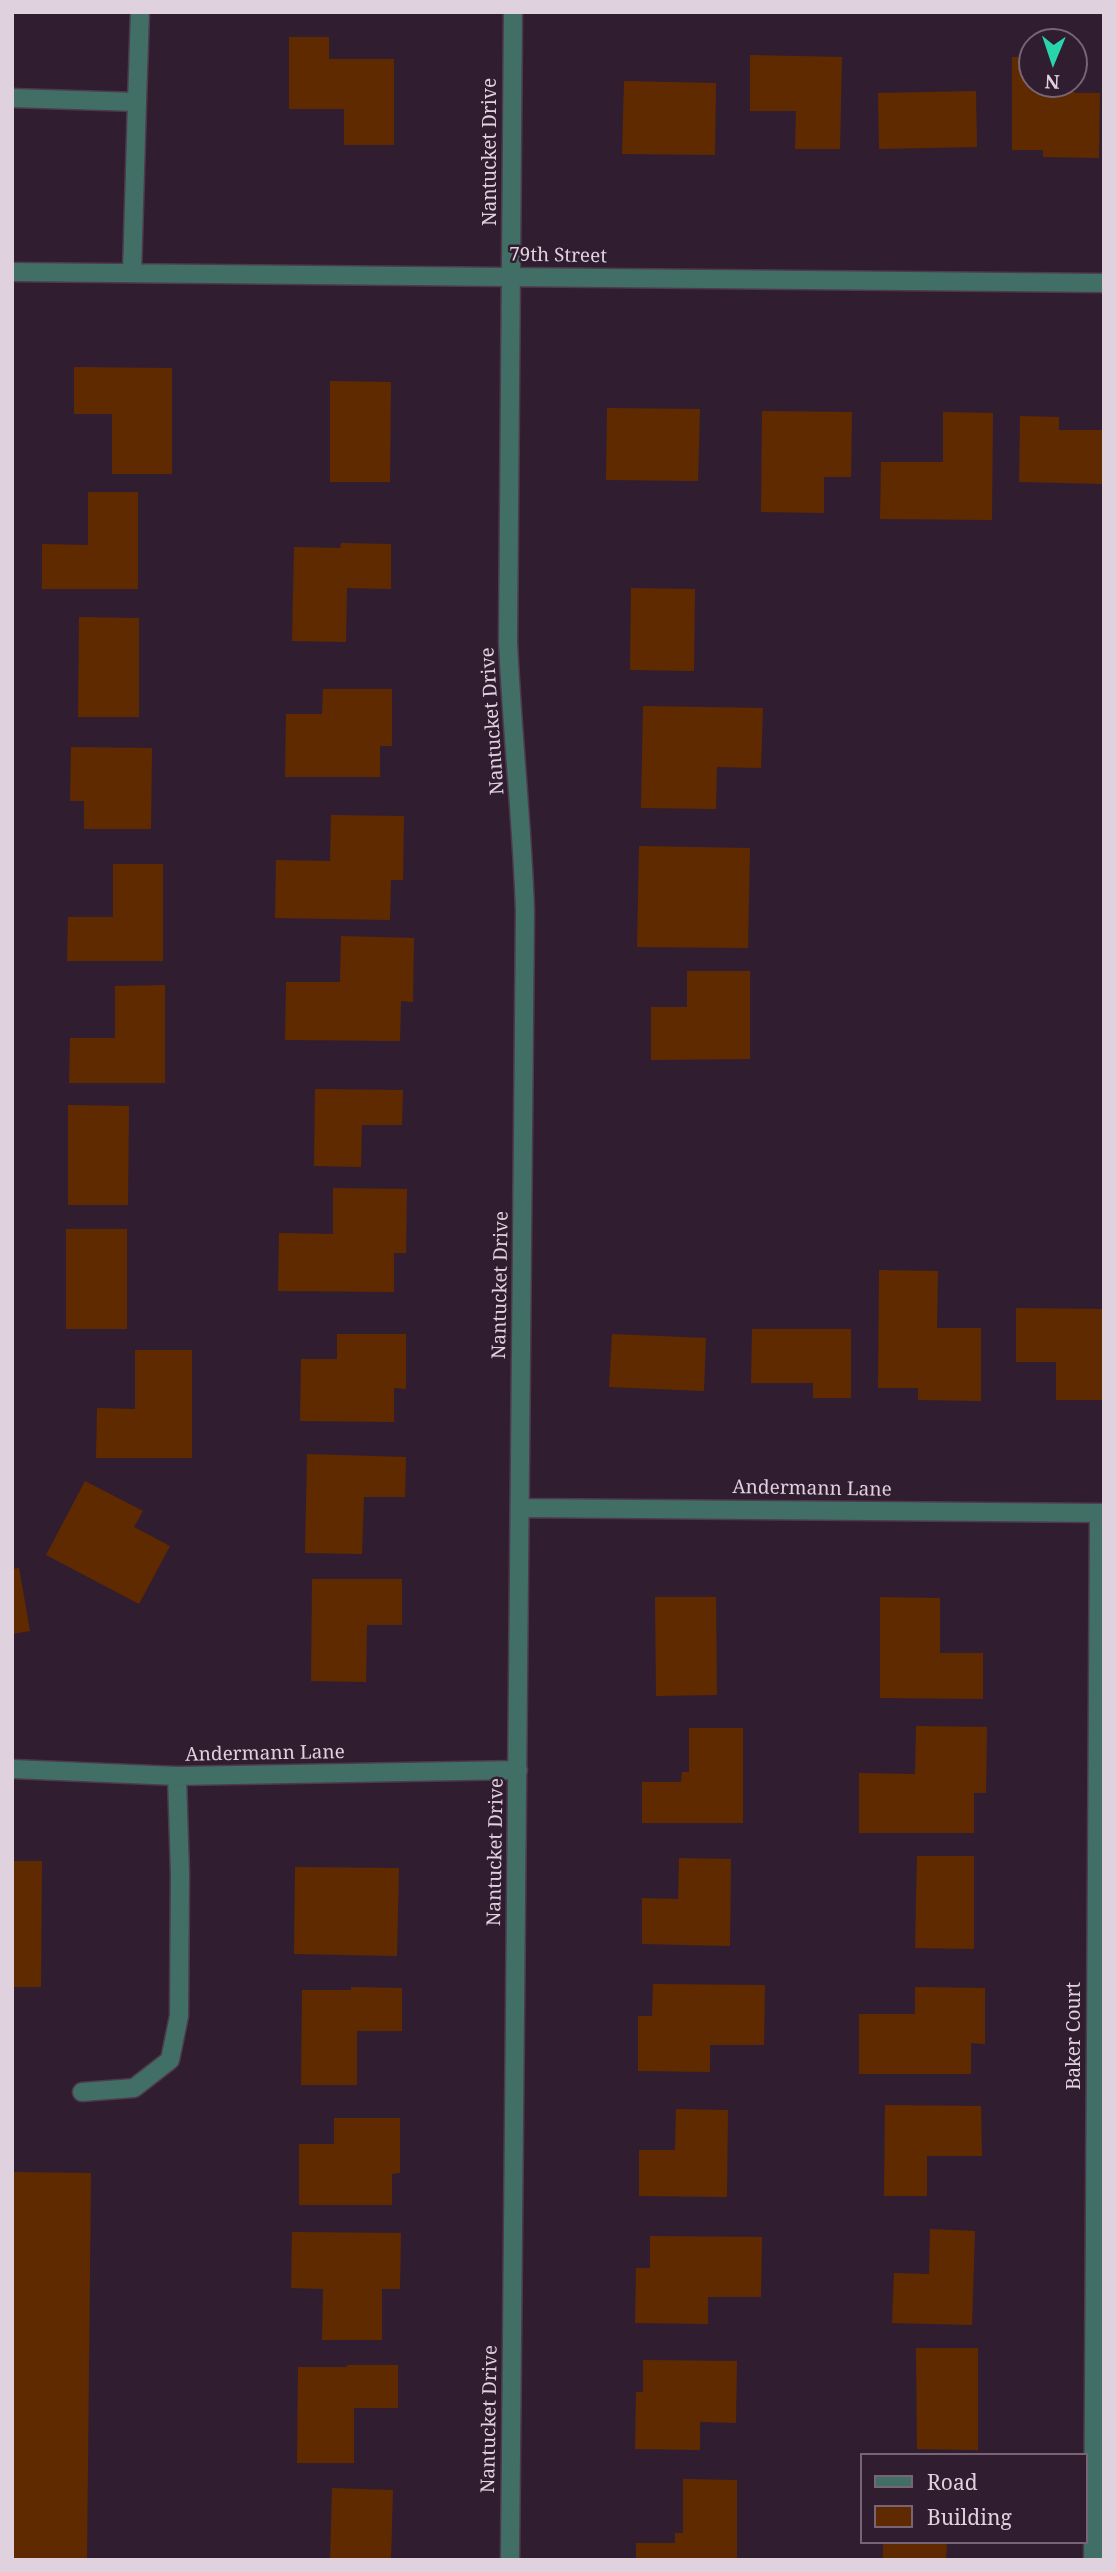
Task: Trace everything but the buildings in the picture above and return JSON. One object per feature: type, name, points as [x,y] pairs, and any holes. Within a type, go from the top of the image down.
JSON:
[{"type":"street","points":[[132,273],[139,12]]},
{"type":"street","name":"Nantucket Drive","points":[[510,2560],[526,911],[508,642],[513,12]]},
{"type":"street","points":[[12,98],[138,103]]},
{"type":"street","name":"79th Street","points":[[12,272],[1104,283]]},
{"type":"street","name":"Andermann Lane","points":[[520,1508],[1101,1513]]},
{"type":"street","name":"Baker Court","points":[[1093,2560],[1101,1513]]},
{"type":"street","name":"Andermann Lane","points":[[12,1769],[177,1776],[518,1770]]},
{"type":"street","points":[[82,2092],[134,2088],[170,2060],[179,2016],[180,1874],[177,1776]]}]
